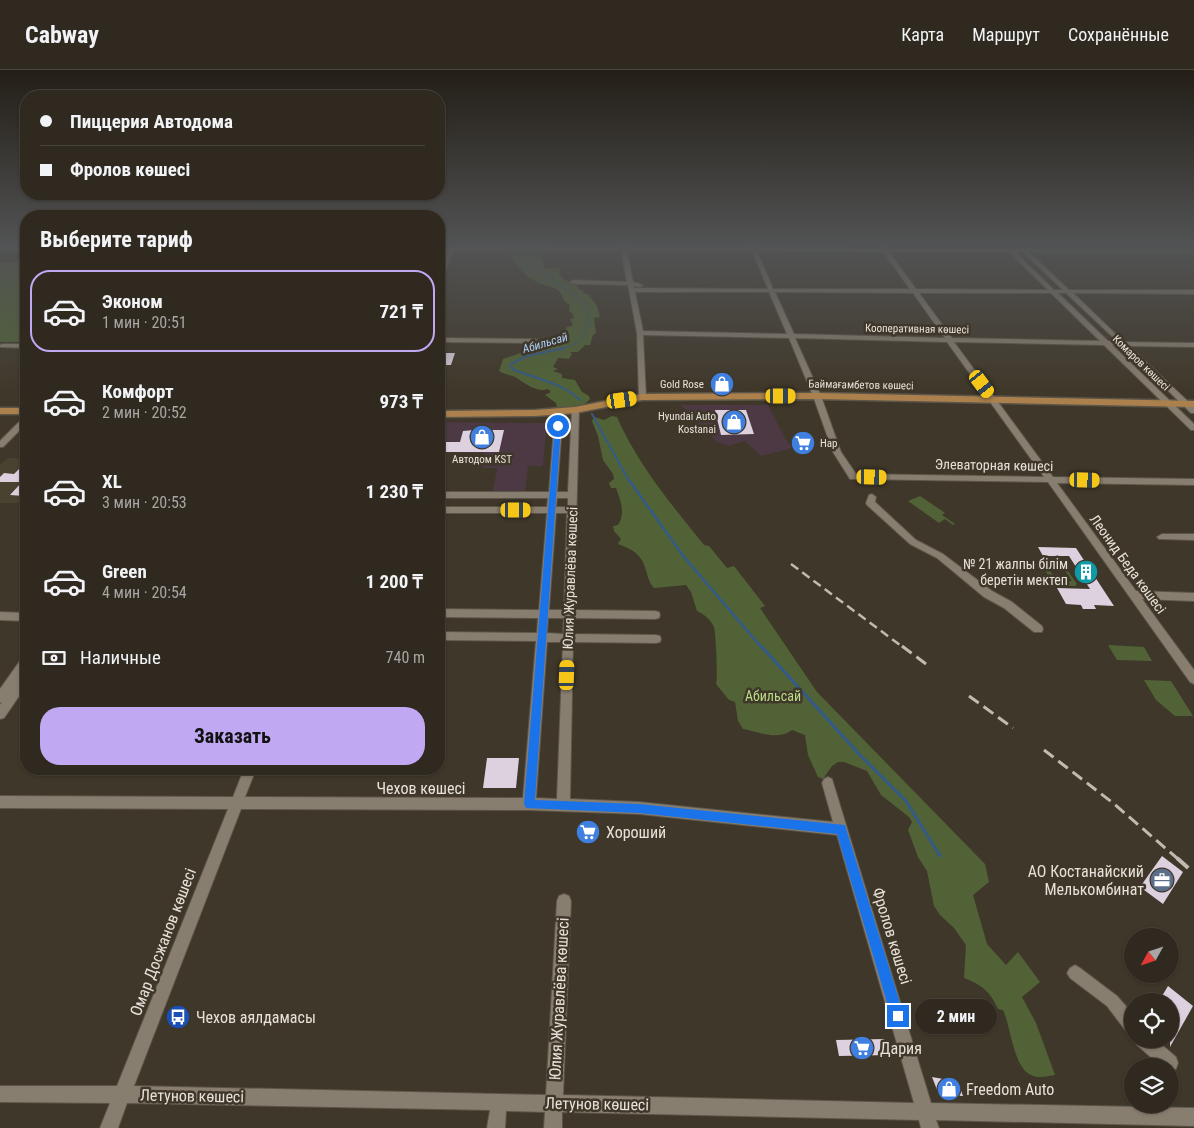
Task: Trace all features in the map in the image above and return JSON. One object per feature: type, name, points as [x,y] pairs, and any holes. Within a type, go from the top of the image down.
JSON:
[{"type":"main road","name":"Баймағамбетов көшесі","points":[[445,414],[556,412],[642,397],[817,396],[1190,403]]},
{"type":"main road","points":[[0,411],[20,411]]},
{"type":"street","points":[[633,295],[640,333],[642,397]]},
{"type":"street","points":[[774,295],[817,396]]},
{"type":"street","name":"Леонид Беда көшесі","points":[[917,295],[1194,679]]},
{"type":"street","name":"Комаров көшесі","points":[[1057,295],[1194,428]]},
{"type":"street","name":"Комаров көшесі","points":[[1073,295],[1190,403],[1194,411]]},
{"type":"street","name":"Кооперативная көшесі","points":[[640,333],[1194,345]]},
{"type":"street","points":[[445,340],[535,341]]},
{"type":"street","points":[[1,346],[20,346]]},
{"type":"street","name":"Элеваторная көшесі","points":[[817,396],[837,452],[853,476],[1194,482]]},
{"type":"street","name":"Юлия Журавлёва көшесі","points":[[564,806],[575,410]]},
{"type":"street","name":"Юлия Журавлёва көшесі","points":[[529,804],[558,426],[556,412]]},
{"type":"street","points":[[0,445],[20,426]]},
{"type":"street","points":[[445,495],[573,495]]},
{"type":"street","points":[[872,497],[870,503],[913,542],[940,556],[988,594],[1008,605],[1038,629]]},
{"type":"street","points":[[445,510],[572,510]]},
{"type":"street","points":[[1162,537],[1194,537]]},
{"type":"street","points":[[1135,595],[1194,597]]},
{"type":"street","points":[[445,613],[656,615]]},
{"type":"street","points":[[0,616],[20,617]]},
{"type":"street","points":[[445,636],[656,638]]},
{"type":"street","points":[[0,698],[20,670]]},
{"type":"street","points":[[0,714],[20,686]]},
{"type":"street","name":"Омар Досжанов көшесі","points":[[109,1128],[248,775]]},
{"type":"street","name":"Фролов көшесі","points":[[828,783],[928,1120]]},
{"type":"street","name":"Чехов көшесі","points":[[0,802],[529,804],[639,808],[841,829]]},
{"type":"street","name":"Юлия Журавлёва көшесі","points":[[553,1128],[564,901]]},
{"type":"street","points":[[1075,973],[1112,1001],[1124,1015]]},
{"type":"street","points":[[1154,1048],[1165,1058]]},
{"type":"street","name":"Летунов көшесі","points":[[0,1094],[122,1094],[499,1102],[928,1120],[1194,1118]]},
{"type":"street","points":[[496,1128],[499,1102]]},
{"type":"shaded area","points":[[681,405],[768,405],[786,440],[793,448],[761,456],[745,441],[728,446],[717,442]]},
{"type":"shaded area","points":[[445,422],[547,423],[543,466],[528,466],[525,491],[493,491],[497,468],[482,468],[484,453],[445,452]]},
{"type":"shaded area","points":[[8,458],[20,458],[20,503],[0,503],[0,465]]},
{"type":"green space","points":[[0,295],[20,295],[20,342],[0,342]]},
{"type":"green space","name":"Абильсай","points":[[562,295],[589,295],[597,306],[600,317],[594,318],[596,333],[593,335],[590,345],[585,345],[578,352],[570,352],[572,354],[569,359],[558,358],[553,367],[558,369],[553,371],[562,374],[562,378],[575,380],[582,392],[589,396],[590,399],[583,405],[570,408],[557,407],[556,403],[545,395],[551,392],[548,389],[535,389],[515,377],[499,371],[503,359],[528,351],[527,349],[541,345],[537,343],[557,335],[563,336],[561,332],[564,332],[567,327],[573,325],[570,319],[574,318],[569,311],[570,305]]},
{"type":"green space","name":"Абильсай","points":[[612,416],[617,417],[625,435],[645,468],[704,545],[709,546],[727,568],[734,566],[765,606],[760,608],[817,692],[985,864],[989,882],[973,895],[987,944],[1006,965],[1018,952],[1040,982],[1022,997],[1036,1023],[1055,1075],[1037,1077],[1025,1071],[1016,1055],[1003,1010],[998,1009],[985,989],[964,978],[966,945],[954,928],[940,915],[934,906],[927,871],[918,857],[908,830],[912,822],[909,817],[881,795],[867,771],[844,762],[838,762],[832,766],[823,779],[818,777],[808,755],[805,735],[792,730],[780,735],[774,735],[743,729],[738,721],[735,702],[729,700],[716,684],[714,627],[707,618],[697,611],[691,592],[686,585],[654,588],[641,558],[634,551],[618,544],[621,539],[614,531],[613,526],[618,525],[622,516],[620,501],[616,488],[611,488],[609,483],[614,479],[613,474],[603,460],[598,436],[592,421],[594,417],[604,420]]},
{"type":"green space","points":[[920,496],[945,513],[942,515],[955,524],[953,525],[945,519],[939,523],[908,501]]},
{"type":"green space","points":[[1038,563],[1063,564],[1077,584],[1075,586],[1052,586],[1050,581],[1072,581],[1064,569],[1049,569],[1056,580],[1051,580],[1043,567]]},
{"type":"green space","points":[[1108,645],[1144,647],[1152,661],[1117,660]]},
{"type":"green space","points":[[1144,680],[1171,681],[1193,716],[1175,716],[1156,700]]},
{"type":"building","points":[[445,353],[455,353],[451,365],[445,365]]},
{"type":"building","name":"Hyundai Auto Kostanai","points":[[715,410],[746,410],[754,434],[721,435]]},
{"type":"building","name":"Автодом KST","points":[[504,430],[499,452],[445,452],[445,442],[460,442],[463,431]]},
{"type":"building","name":"Нар","points":[[793,438],[809,438],[814,448],[797,448]]},
{"type":"building","points":[[20,468],[20,482],[0,482],[0,477],[4,473],[14,474]]},
{"type":"building","points":[[20,484],[20,496],[10,495]]},
{"type":"building","name":"№ 21 жалпы білім беретін мектеп","points":[[1038,547],[1076,548],[1114,606],[1094,605],[1096,609],[1083,609],[1081,605],[1066,604],[1057,588],[1090,589],[1069,556],[1043,556]]},
{"type":"building","points":[[487,758],[519,758],[516,788],[483,788]]},
{"type":"building","name":"АО Костанайский Мелькомбинат","points":[[1162,856],[1183,872],[1163,904],[1140,887]]},
{"type":"building","points":[[1168,986],[1177,993],[1164,993]]},
{"type":"building","points":[[1179,995],[1193,1006],[1179,1031]]},
{"type":"building","name":"Дария","points":[[884,1039],[889,1055],[839,1056],[836,1040]]},
{"type":"building","name":"Freedom Auto","points":[[932,1077],[949,1080],[950,1083],[958,1082],[963,1096],[939,1095]]},
{"type":"waterway","name":"Абильсай","points":[[561,350],[580,341],[590,321],[585,305],[574,295]]},
{"type":"waterway","name":"Абильсай","points":[[564,348],[527,356],[511,364],[512,369],[565,389],[580,400]]},
{"type":"waterway","name":"Абильсай","points":[[592,414],[629,481]]},
{"type":"waterway","name":"Абильсай","points":[[629,480],[684,557],[762,648]]},
{"type":"waterway","name":"Абильсай","points":[[761,646],[859,754],[906,801],[940,856]]},
{"type":"railway","points":[[791,564],[904,648]]},
{"type":"railway","points":[[902,646],[930,667]]},
{"type":"railway","points":[[969,696],[1013,728]]},
{"type":"railway","points":[[1044,750],[1113,803],[1178,859]]},
{"type":"railway","points":[[1177,858],[1194,873]]},
{"type":"place","name":"Gold Rose","points":[[722,384]]},
{"type":"place","name":"Hyundai Auto Kostanai","points":[[734,422]]},
{"type":"place","name":"Автодом KST","points":[[482,437]]},
{"type":"place","name":"Нар","points":[[803,443]]},
{"type":"place","name":"№ 21 жалпы білім беретін мектеп","points":[[1086,572]]},
{"type":"place","name":"Хороший","points":[[588,832]]},
{"type":"place","name":"АО Костанайский Мелькомбинат","points":[[1162,880]]},
{"type":"place","name":"Чехов аялдамасы","points":[[178,1017]]},
{"type":"place","name":"Дария","points":[[862,1048]]},
{"type":"place","name":"Freedom Auto","points":[[949,1089]]},
{"type":"route","points":[[558,426],[529,804],[639,808],[841,829],[898,1016]]}]
